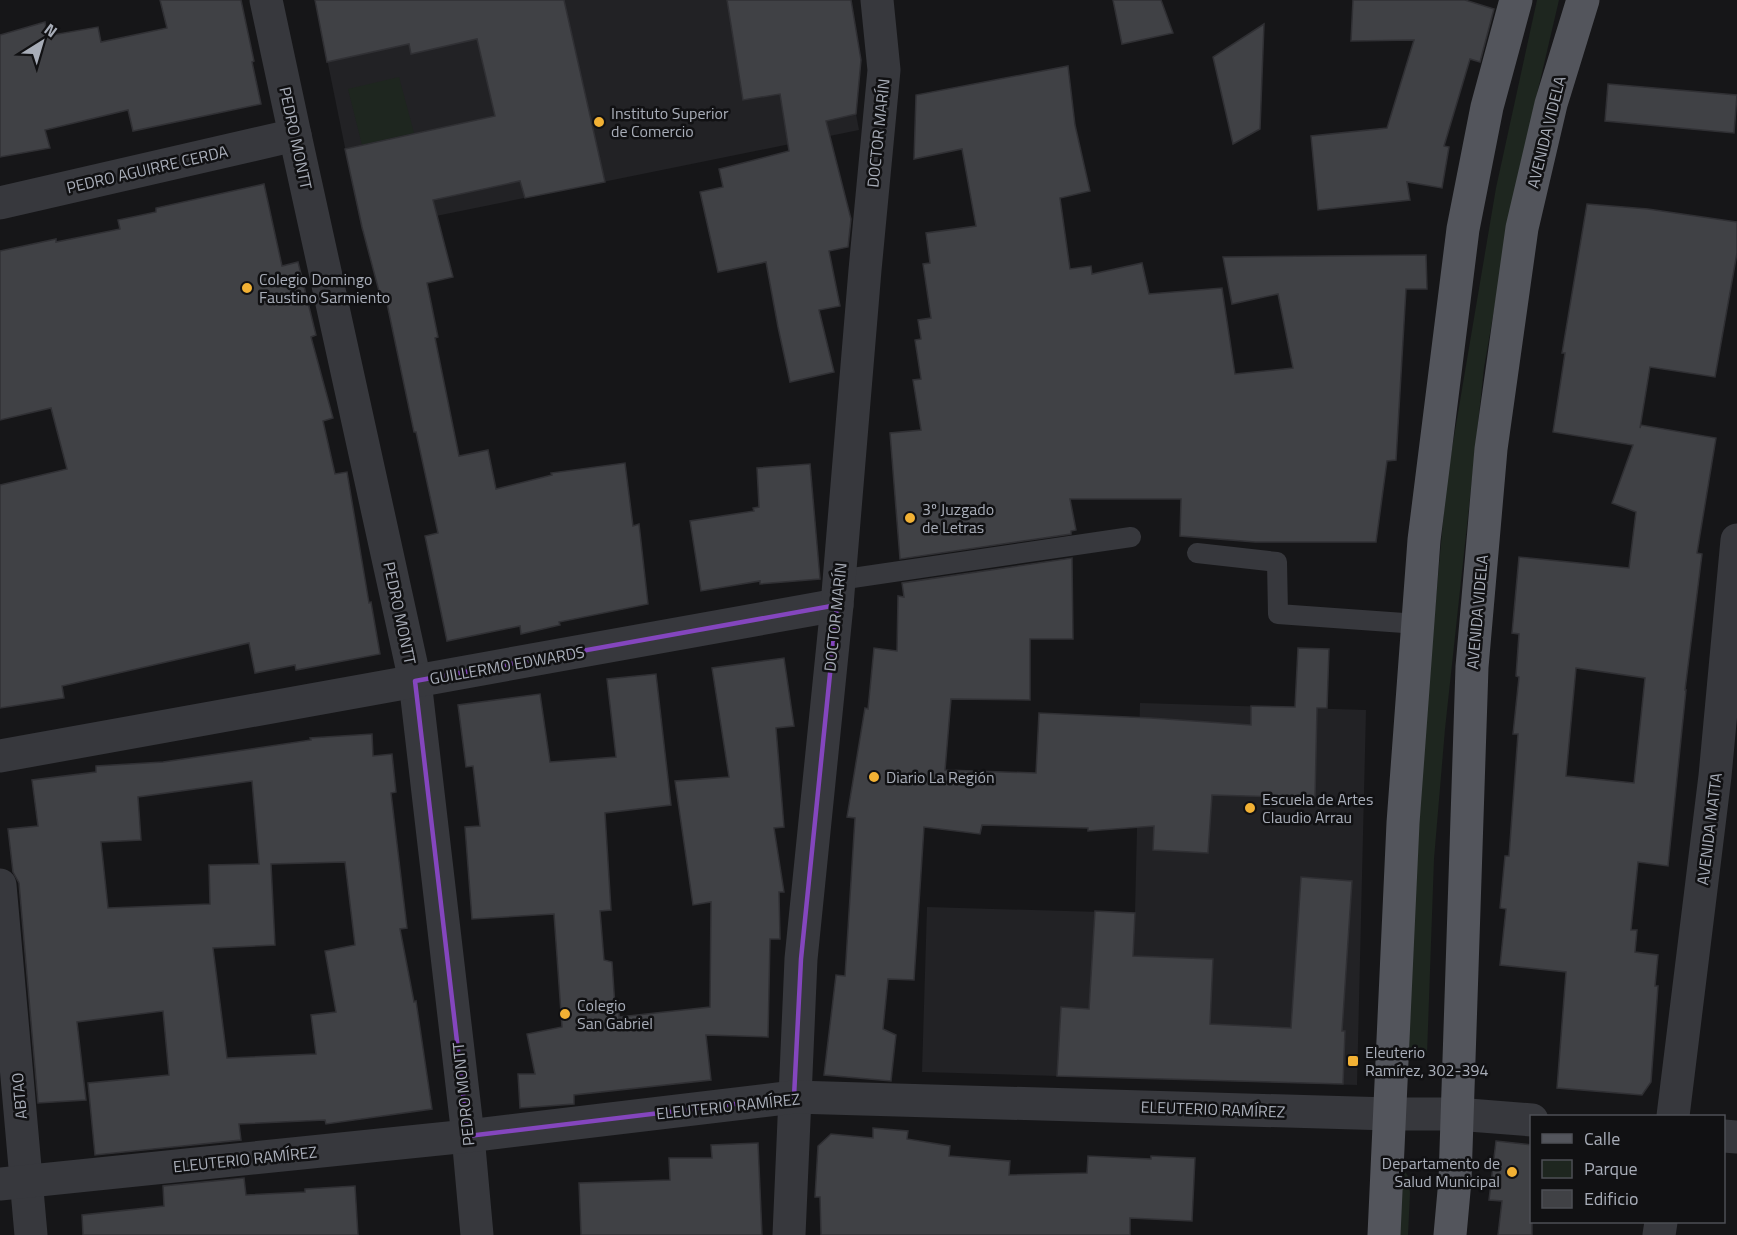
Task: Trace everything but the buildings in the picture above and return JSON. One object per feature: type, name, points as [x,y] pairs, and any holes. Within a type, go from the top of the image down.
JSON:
[{"type":"main road","points":[[1384,1235],[1403,823],[1424,540],[1463,229],[1487,107],[1516,0]]},
{"type":"main road","name":"AVENIDA VIDELA","points":[[1450,1235],[1455,1180],[1472,667],[1491,449],[1522,228],[1551,104],[1583,0]]},
{"type":"street","name":"PEDRO MONTT","points":[[266,0],[415,681],[468,1136],[477,1235]]},
{"type":"street","name":"DOCTOR MARÍN","points":[[789,1235],[801,959],[838,592],[884,70],[878,0]]},
{"type":"street","name":"PEDRO AGUIRRE CERDA","points":[[0,202],[295,135]]},
{"type":"street","name":"AVENIDA MATTA","points":[[1673,1115],[1715,776],[1737,540]]},
{"type":"street","name":"GUILLERMO EDWARDS","points":[[0,756],[415,681],[838,592]]},
{"type":"street","name":"ABTAO","points":[[0,885],[13,1183],[32,1235]]},
{"type":"street","name":"ELEUTERIO RAMÍREZ","points":[[13,1183],[468,1136],[794,1097],[1456,1114],[1530,1120]]},
{"type":"lane","points":[[838,592],[1131,537]]},
{"type":"lane","points":[[1197,553],[1277,562],[1278,614],[1418,624]]},
{"type":"highlighted area","points":[[837,605],[801,959],[794,1097],[468,1136],[415,681]]},
{"type":"shaded area","name":"Instituto Superior de Comercio","points":[[315,0],[851,0],[856,114],[859,130],[362,231]]},
{"type":"shaded area","name":"Escuela de Artes Claudio Arrau","points":[[1140,703],[1366,710],[1357,1085],[922,1072],[927,907],[1135,913]]},
{"type":"green space","points":[[1537,0],[1559,0],[1515,188],[1484,368],[1445,729],[1434,859],[1427,1055],[1406,1056],[1412,860],[1447,478],[1496,188]]},
{"type":"green space","points":[[399,77],[414,133],[362,145],[348,89]]},
{"type":"green space","points":[[1400,1165],[1408,1176],[1410,1193],[1408,1235],[1396,1235]]},
{"type":"place","name":"Instituto Superior de Comercio","points":[[599,122]]},
{"type":"place","name":"Colegio Domingo Faustino Sarmiento","points":[[247,288]]},
{"type":"place","name":"3º Juzgado de Letras","points":[[910,518]]},
{"type":"place","name":"Diario La Región","points":[[874,777]]},
{"type":"place","name":"Escuela de Artes Claudio Arrau","points":[[1250,808]]},
{"type":"place","name":"Colegio San Gabriel","points":[[565,1014]]},
{"type":"place","name":"Eleuterio Ramírez, 302-394","points":[[1353,1061]]},
{"type":"place","name":"Departamento de Salud Municipal","points":[[1512,1172]]}]
